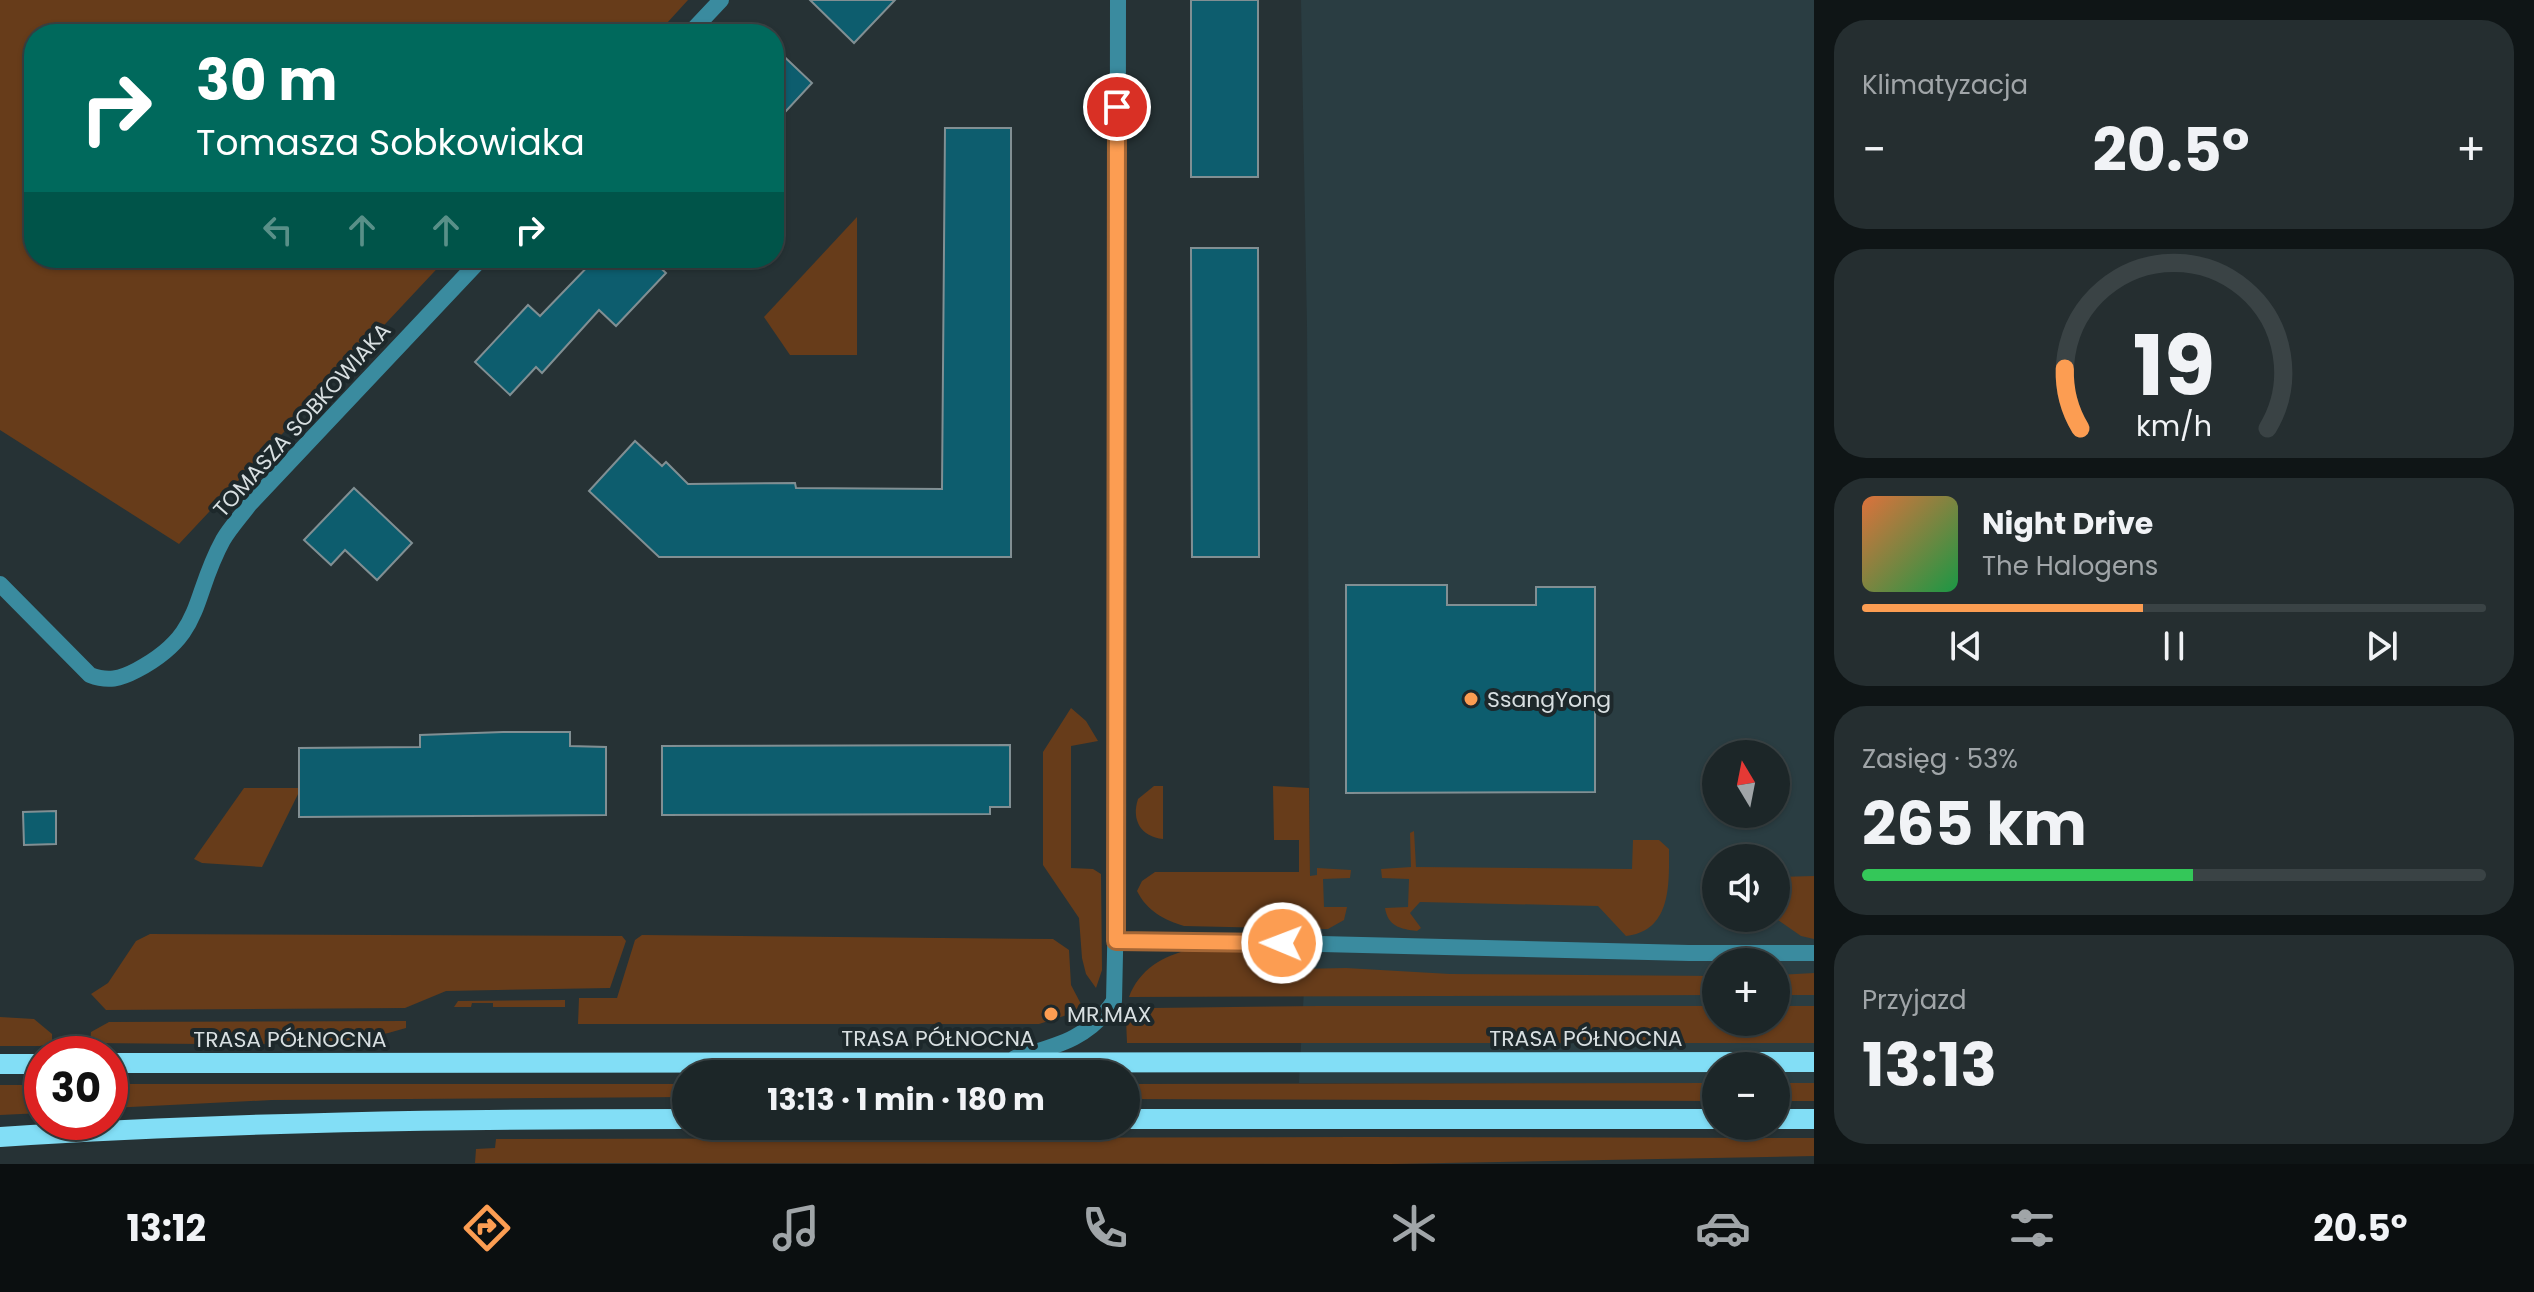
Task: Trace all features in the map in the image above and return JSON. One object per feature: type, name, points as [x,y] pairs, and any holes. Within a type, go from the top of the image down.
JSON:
[{"type":"main road","name":"TRASA PÓŁNOCNA","points":[[128,1063],[672,1062]]},
{"type":"main road","name":"TRASA PÓŁNOCNA","points":[[1140,1062],[1814,1062]]},
{"type":"main road","points":[[0,1064],[24,1064]]},
{"type":"main road","points":[[0,1137],[466,1119],[672,1119]]},
{"type":"main road","points":[[1140,1119],[1702,1119]]},
{"type":"main road","points":[[1790,1119],[1814,1119]]},
{"type":"street","points":[[698,24],[721,0]]},
{"type":"street","points":[[1008,1060],[1077,1037],[1101,1020],[1114,1001],[1118,0]]},
{"type":"street","name":"TOMASZA SOBKOWIAKA","points":[[0,584],[90,675],[102,680],[114,680],[154,661],[186,631],[224,539],[249,505],[473,268]]},
{"type":"street","points":[[1116,941],[1814,953]]},
{"type":"shaded area","points":[[0,0],[688,0],[666,24],[24,24],[24,268],[438,268],[179,544],[0,430]]},
{"type":"shaded area","points":[[1301,0],[1814,0],[1814,1083],[1790,1083],[1790,1052],[1702,1052],[1702,1083],[1299,1083],[1310,877],[1307,326]]},
{"type":"shaded area","points":[[857,217],[857,355],[790,355],[764,317]]},
{"type":"shaded area","points":[[1071,708],[1086,721],[1098,741],[1071,746],[1071,868],[1093,869],[1101,874],[1102,970],[1096,988],[1086,974],[1082,958],[1079,918],[1043,865],[1043,752]]},
{"type":"shaded area","points":[[1154,786],[1163,786],[1163,839],[1149,835],[1137,820],[1138,799]]},
{"type":"shaded area","points":[[1273,786],[1309,788],[1310,876],[1317,875],[1317,868],[1351,870],[1350,878],[1323,879],[1324,907],[1347,907],[1344,920],[1328,929],[1184,926],[1163,918],[1146,904],[1137,891],[1142,881],[1155,872],[1299,872],[1299,840],[1274,840]]},
{"type":"shaded area","points":[[244,788],[301,788],[262,867],[202,863],[194,859]]},
{"type":"shaded area","points":[[1414,831],[1416,867],[1632,869],[1633,840],[1659,840],[1669,849],[1665,903],[1652,925],[1626,936],[1598,906],[1420,902],[1410,913],[1421,928],[1417,931],[1405,929],[1392,923],[1385,908],[1408,907],[1409,879],[1382,878],[1381,869],[1411,867],[1410,833]]},
{"type":"shaded area","points":[[1814,876],[1814,939],[1801,936],[1790,928],[1790,877]]},
{"type":"shaded area","points":[[150,934],[622,936],[626,941],[610,988],[446,991],[405,1008],[106,1010],[91,994],[108,983],[136,941]]},
{"type":"shaded area","points":[[642,935],[1053,939],[1069,950],[1071,985],[1082,1006],[1070,1014],[1039,1024],[578,1024],[579,998],[617,998],[635,940]]},
{"type":"shaded area","points":[[1190,950],[1272,952],[1285,966],[1298,969],[1346,968],[1450,974],[1702,976],[1702,995],[1129,997],[1139,979],[1153,965]]},
{"type":"shaded area","points":[[1814,973],[1814,995],[1790,995],[1790,974]]},
{"type":"shaded area","points":[[565,1000],[565,1007],[493,1007],[493,1003],[472,1003],[471,1007],[454,1007],[458,1001]]},
{"type":"shaded area","points":[[1702,1006],[1702,1036],[1790,1036],[1790,1006],[1814,1006],[1814,1043],[1127,1043],[1126,1019],[1152,1008]]},
{"type":"shaded area","points":[[0,1017],[34,1019],[52,1034],[24,1036],[24,1046],[0,1046]]},
{"type":"shaded area","points":[[406,1021],[406,1028],[362,1038],[318,1043],[229,1044],[217,1040],[204,1044],[128,1043],[128,1036],[91,1036],[91,1032],[109,1022]]},
{"type":"shaded area","points":[[1702,1083],[1702,1101],[1140,1099],[1140,1084]]},
{"type":"shaded area","points":[[1790,1083],[1814,1083],[1814,1101],[1790,1101]]},
{"type":"shaded area","points":[[128,1084],[672,1084],[672,1097],[272,1100],[128,1107]]},
{"type":"shaded area","points":[[0,1085],[24,1085],[24,1114],[0,1115]]},
{"type":"shaded area","points":[[1140,1138],[1814,1138],[1814,1156],[1390,1164],[475,1163],[476,1149],[495,1148],[496,1139],[1140,1140]]},
{"type":"building","points":[[810,0],[895,0],[854,43]]},
{"type":"building","points":[[1191,0],[1258,0],[1258,177],[1191,177]]},
{"type":"building","points":[[784,56],[812,83],[784,113]]},
{"type":"building","points":[[945,128],[1011,128],[1011,557],[659,557],[589,491],[635,441],[662,466],[666,462],[688,484],[795,483],[796,488],[942,489]]},
{"type":"building","points":[[1191,248],[1258,248],[1259,557],[1192,557]]},
{"type":"building","points":[[586,268],[661,268],[666,273],[616,326],[599,310],[542,373],[536,367],[510,395],[475,362],[528,305],[540,316]]},
{"type":"building","points":[[354,488],[412,543],[377,580],[345,550],[331,565],[304,540]]},
{"type":"building","name":"SsangYong","points":[[1346,585],[1447,585],[1447,605],[1536,605],[1536,587],[1595,587],[1595,792],[1346,793]]},
{"type":"building","points":[[570,732],[570,746],[606,747],[606,815],[299,817],[299,748],[420,747],[420,735]]},
{"type":"building","points":[[1010,745],[1010,807],[990,807],[990,814],[662,815],[662,746]]},
{"type":"building","points":[[56,811],[56,844],[24,845],[23,812]]},
{"type":"place","name":"SsangYong","points":[[1471,699]]},
{"type":"place","name":"MR.MAX","points":[[1051,1014]]},
{"type":"route","points":[[1117,107],[1116,941],[1282,943]]}]
